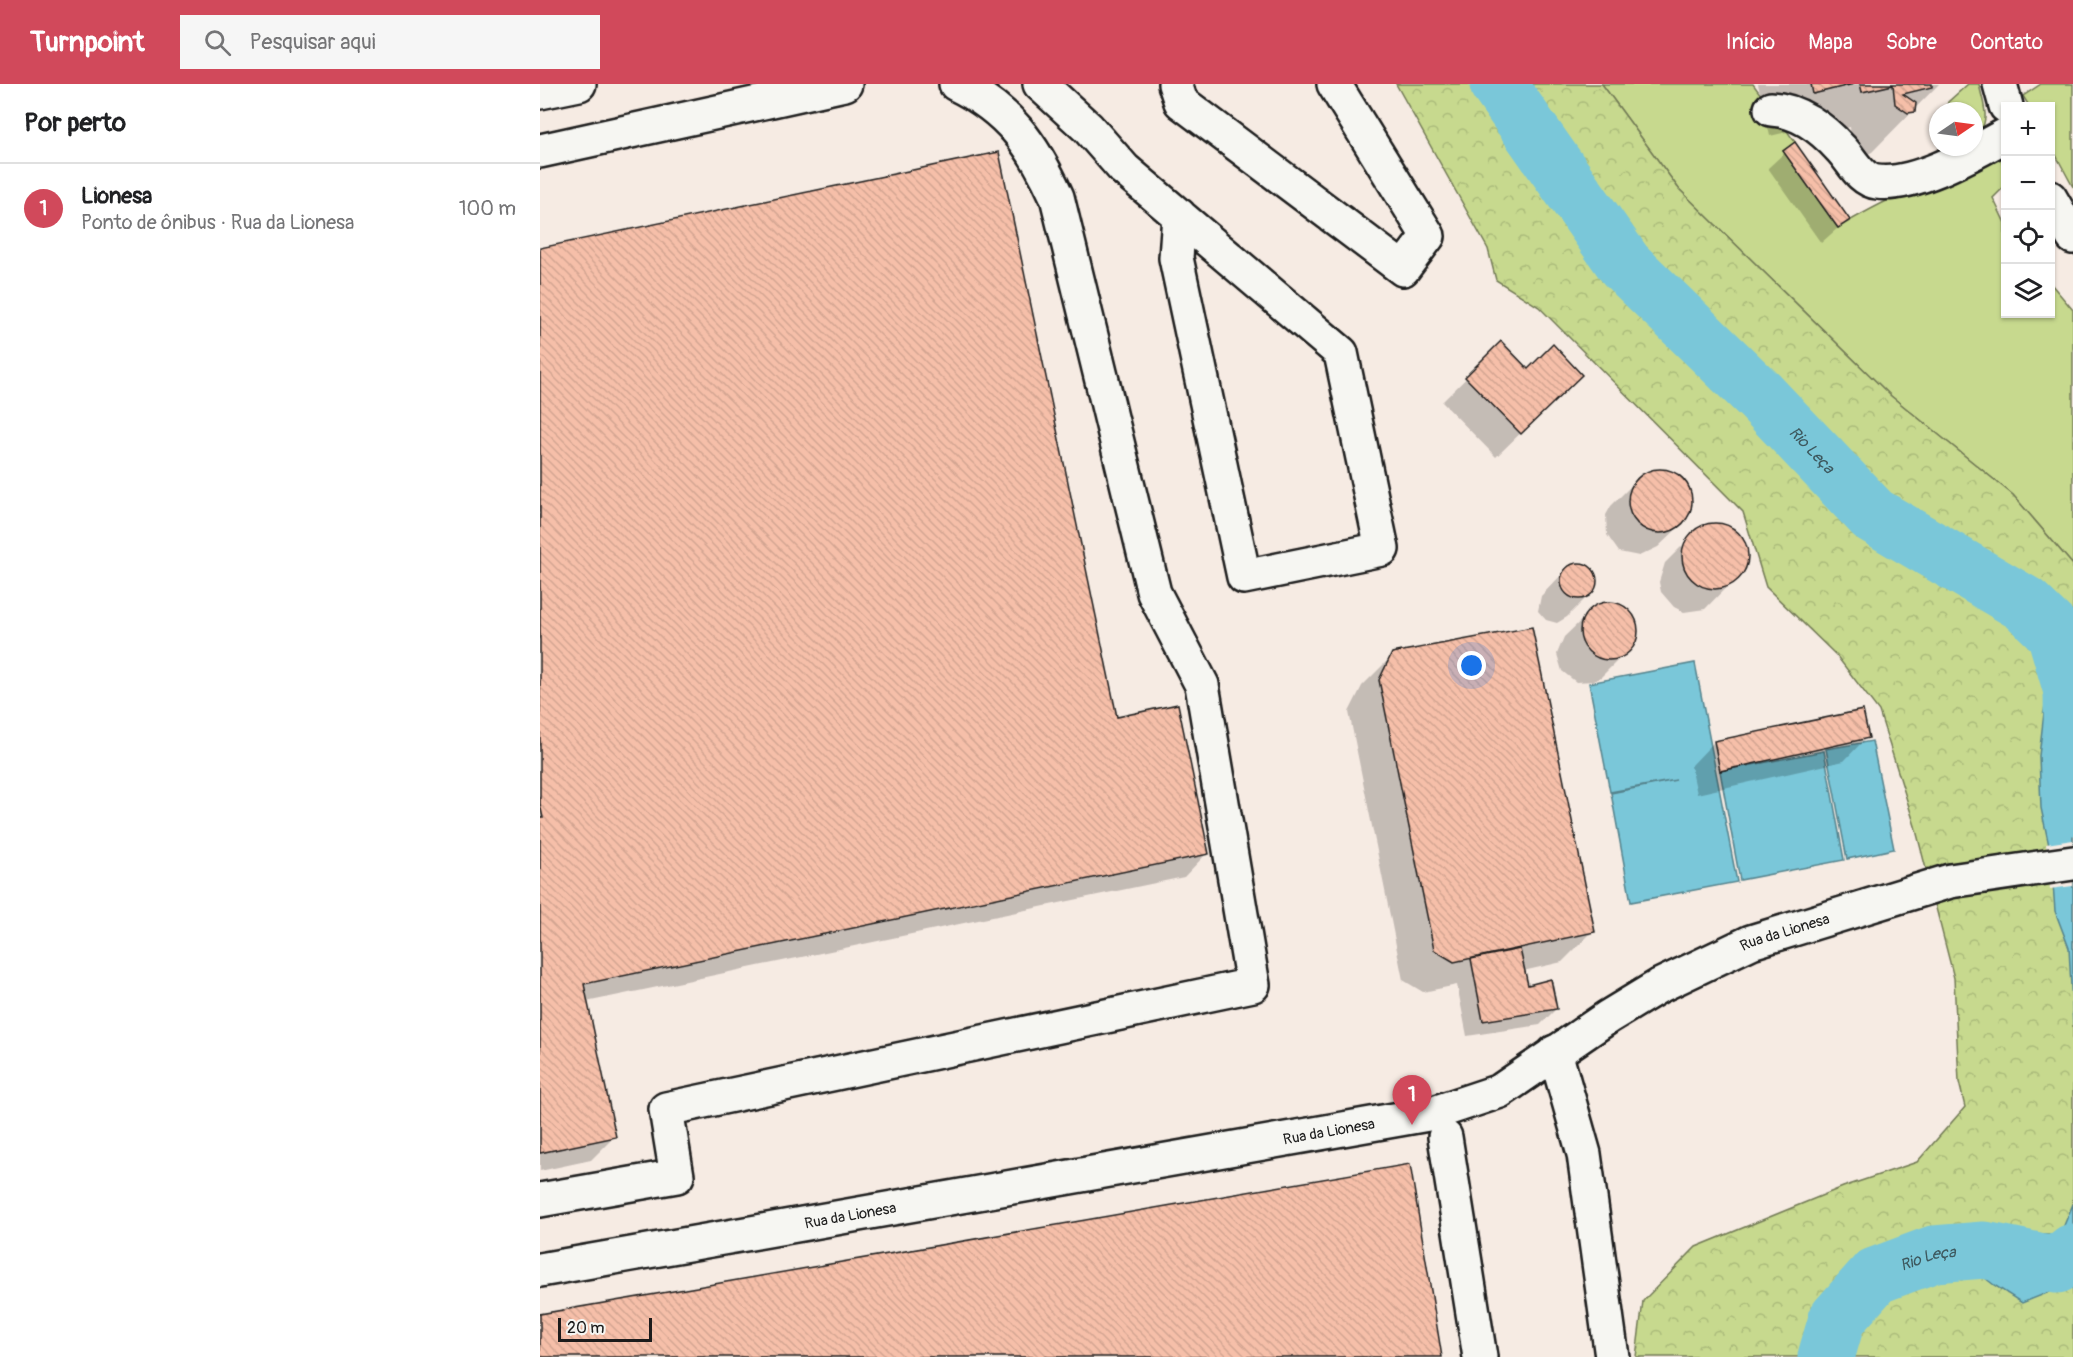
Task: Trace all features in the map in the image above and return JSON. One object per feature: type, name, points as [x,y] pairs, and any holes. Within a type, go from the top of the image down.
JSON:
[{"type":"street","points":[[540,92],[579,84]]},
{"type":"street","points":[[540,151],[845,84]]},
{"type":"street","points":[[540,1200],[677,1176],[666,1109],[1253,986],[1202,685],[1154,593],[1057,197],[1030,143],[980,96],[956,84]]},
{"type":"street","points":[[1040,84],[1088,128],[1124,169],[1341,353],[1382,549],[1244,577],[1176,258],[1179,216]]},
{"type":"street","points":[[1175,84],[1181,102],[1403,269],[1428,236],[1334,84]]},
{"type":"street","points":[[2000,84],[2005,102]]},
{"type":"street","points":[[1771,109],[1793,113],[1817,127],[1842,149],[1862,175],[1876,182],[1896,181],[1942,168],[2001,138]]},
{"type":"street","points":[[2055,206],[2073,237]]},
{"type":"street","name":"Rua da Lionesa","points":[[540,1270],[1434,1113],[1500,1091],[1555,1052],[1659,986],[1751,942],[1950,881],[2073,863]]},
{"type":"street","points":[[1555,1052],[1584,1154],[1612,1357]]},
{"type":"street","points":[[1444,1137],[1480,1357]]},
{"type":"green space","points":[[1396,84],[1602,84],[1679,189],[1891,396],[2013,495],[2073,565],[2073,1357],[1636,1357],[1643,1301],[1696,1247],[1843,1187],[1917,1162],[1965,1107],[1959,1082],[1954,978],[1915,826],[1879,711],[1836,655],[1766,587],[1743,512],[1539,307],[1496,280],[1488,249]]},
{"type":"green space","points":[[1602,84],[1753,84],[1795,142],[1783,151],[1838,228],[1894,197],[1944,175],[1987,160],[2001,158],[2001,190],[1993,198],[2001,215],[2001,318],[2055,318],[2055,289],[2073,310],[2073,565],[2013,495],[1891,396],[1679,189]]},
{"type":"green space","points":[[1968,84],[1979,84],[1983,102],[1948,102]]},
{"type":"green space","points":[[2041,84],[2073,84],[2073,187],[2055,153],[2055,102],[2027,102],[2023,96]]},
{"type":"green space","points":[[1983,102],[1985,114],[1983,126]]},
{"type":"water","points":[[2036,594],[2073,631],[2073,1025],[2069,948],[2055,911],[2051,855],[2041,808],[2039,756],[2048,678],[2046,651],[1999,616]]},
{"type":"water","points":[[1695,663],[1737,882],[1631,902],[1611,793],[1676,780],[1610,792],[1589,683]]},
{"type":"water","points":[[1872,741],[1894,849],[1847,859],[1826,749]]},
{"type":"water","points":[[1824,751],[1844,860],[1740,880],[1720,771]]},
{"type":"water","points":[[2073,1204],[2073,1280],[2067,1285],[2022,1303],[1971,1267],[1965,1236],[2005,1231],[2060,1235]]},
{"type":"pier","points":[[2073,840],[2073,886],[2050,889],[2046,844]]},
{"type":"building","points":[[1811,84],[1854,84],[1813,94]]},
{"type":"building","points":[[1860,84],[1932,84],[1932,87],[1903,94],[1916,103],[1915,112],[1908,113],[1895,104],[1893,85],[1862,92]]},
{"type":"building","points":[[1795,142],[1850,220],[1838,228],[1783,151]]},
{"type":"building","points":[[999,152],[1117,717],[1178,704],[1209,854],[584,984],[616,1137],[540,1153],[540,818],[543,818],[540,804],[540,248]]},
{"type":"building","points":[[1501,341],[1528,369],[1553,344],[1582,375],[1521,434],[1465,377]]},
{"type":"building","points":[[1654,469],[1666,469],[1683,478],[1690,489],[1692,501],[1690,513],[1683,524],[1666,533],[1654,533],[1642,528],[1633,519],[1628,507],[1628,495],[1633,483],[1642,474]]},
{"type":"building","points":[[1715,523],[1727,526],[1738,533],[1745,544],[1748,556],[1745,568],[1738,579],[1727,586],[1715,589],[1703,586],[1692,579],[1685,568],[1682,556],[1685,544],[1692,533],[1703,526]]},
{"type":"building","points":[[1579,563],[1592,568],[1597,581],[1592,594],[1579,599],[1566,594],[1561,581],[1566,568]]},
{"type":"building","points":[[1609,602],[1620,604],[1633,615],[1638,631],[1636,642],[1625,655],[1609,660],[1598,658],[1585,647],[1580,631],[1582,620],[1593,607]]},
{"type":"building","points":[[1532,627],[1595,932],[1454,962],[1434,950],[1379,680],[1392,653]]},
{"type":"building","points":[[1863,710],[1869,738],[1720,771],[1714,741]]},
{"type":"building","points":[[1520,949],[1528,985],[1551,979],[1557,1009],[1483,1021],[1471,959]]},
{"type":"building","points":[[1410,1164],[1442,1357],[540,1357],[540,1314]]},
{"type":"waterway","name":"Rio Leça","points":[[1498,84],[1625,265],[1760,396],[1873,515],[2025,604],[2055,633],[2072,691],[2073,807]]},
{"type":"waterway","name":"Rio Leça","points":[[1826,1357],[1837,1319],[1875,1276],[1934,1254],[1984,1250],[2057,1265],[2073,1252]]},
{"type":"place","name":"Lionesa","points":[[1412,1125]]}]
